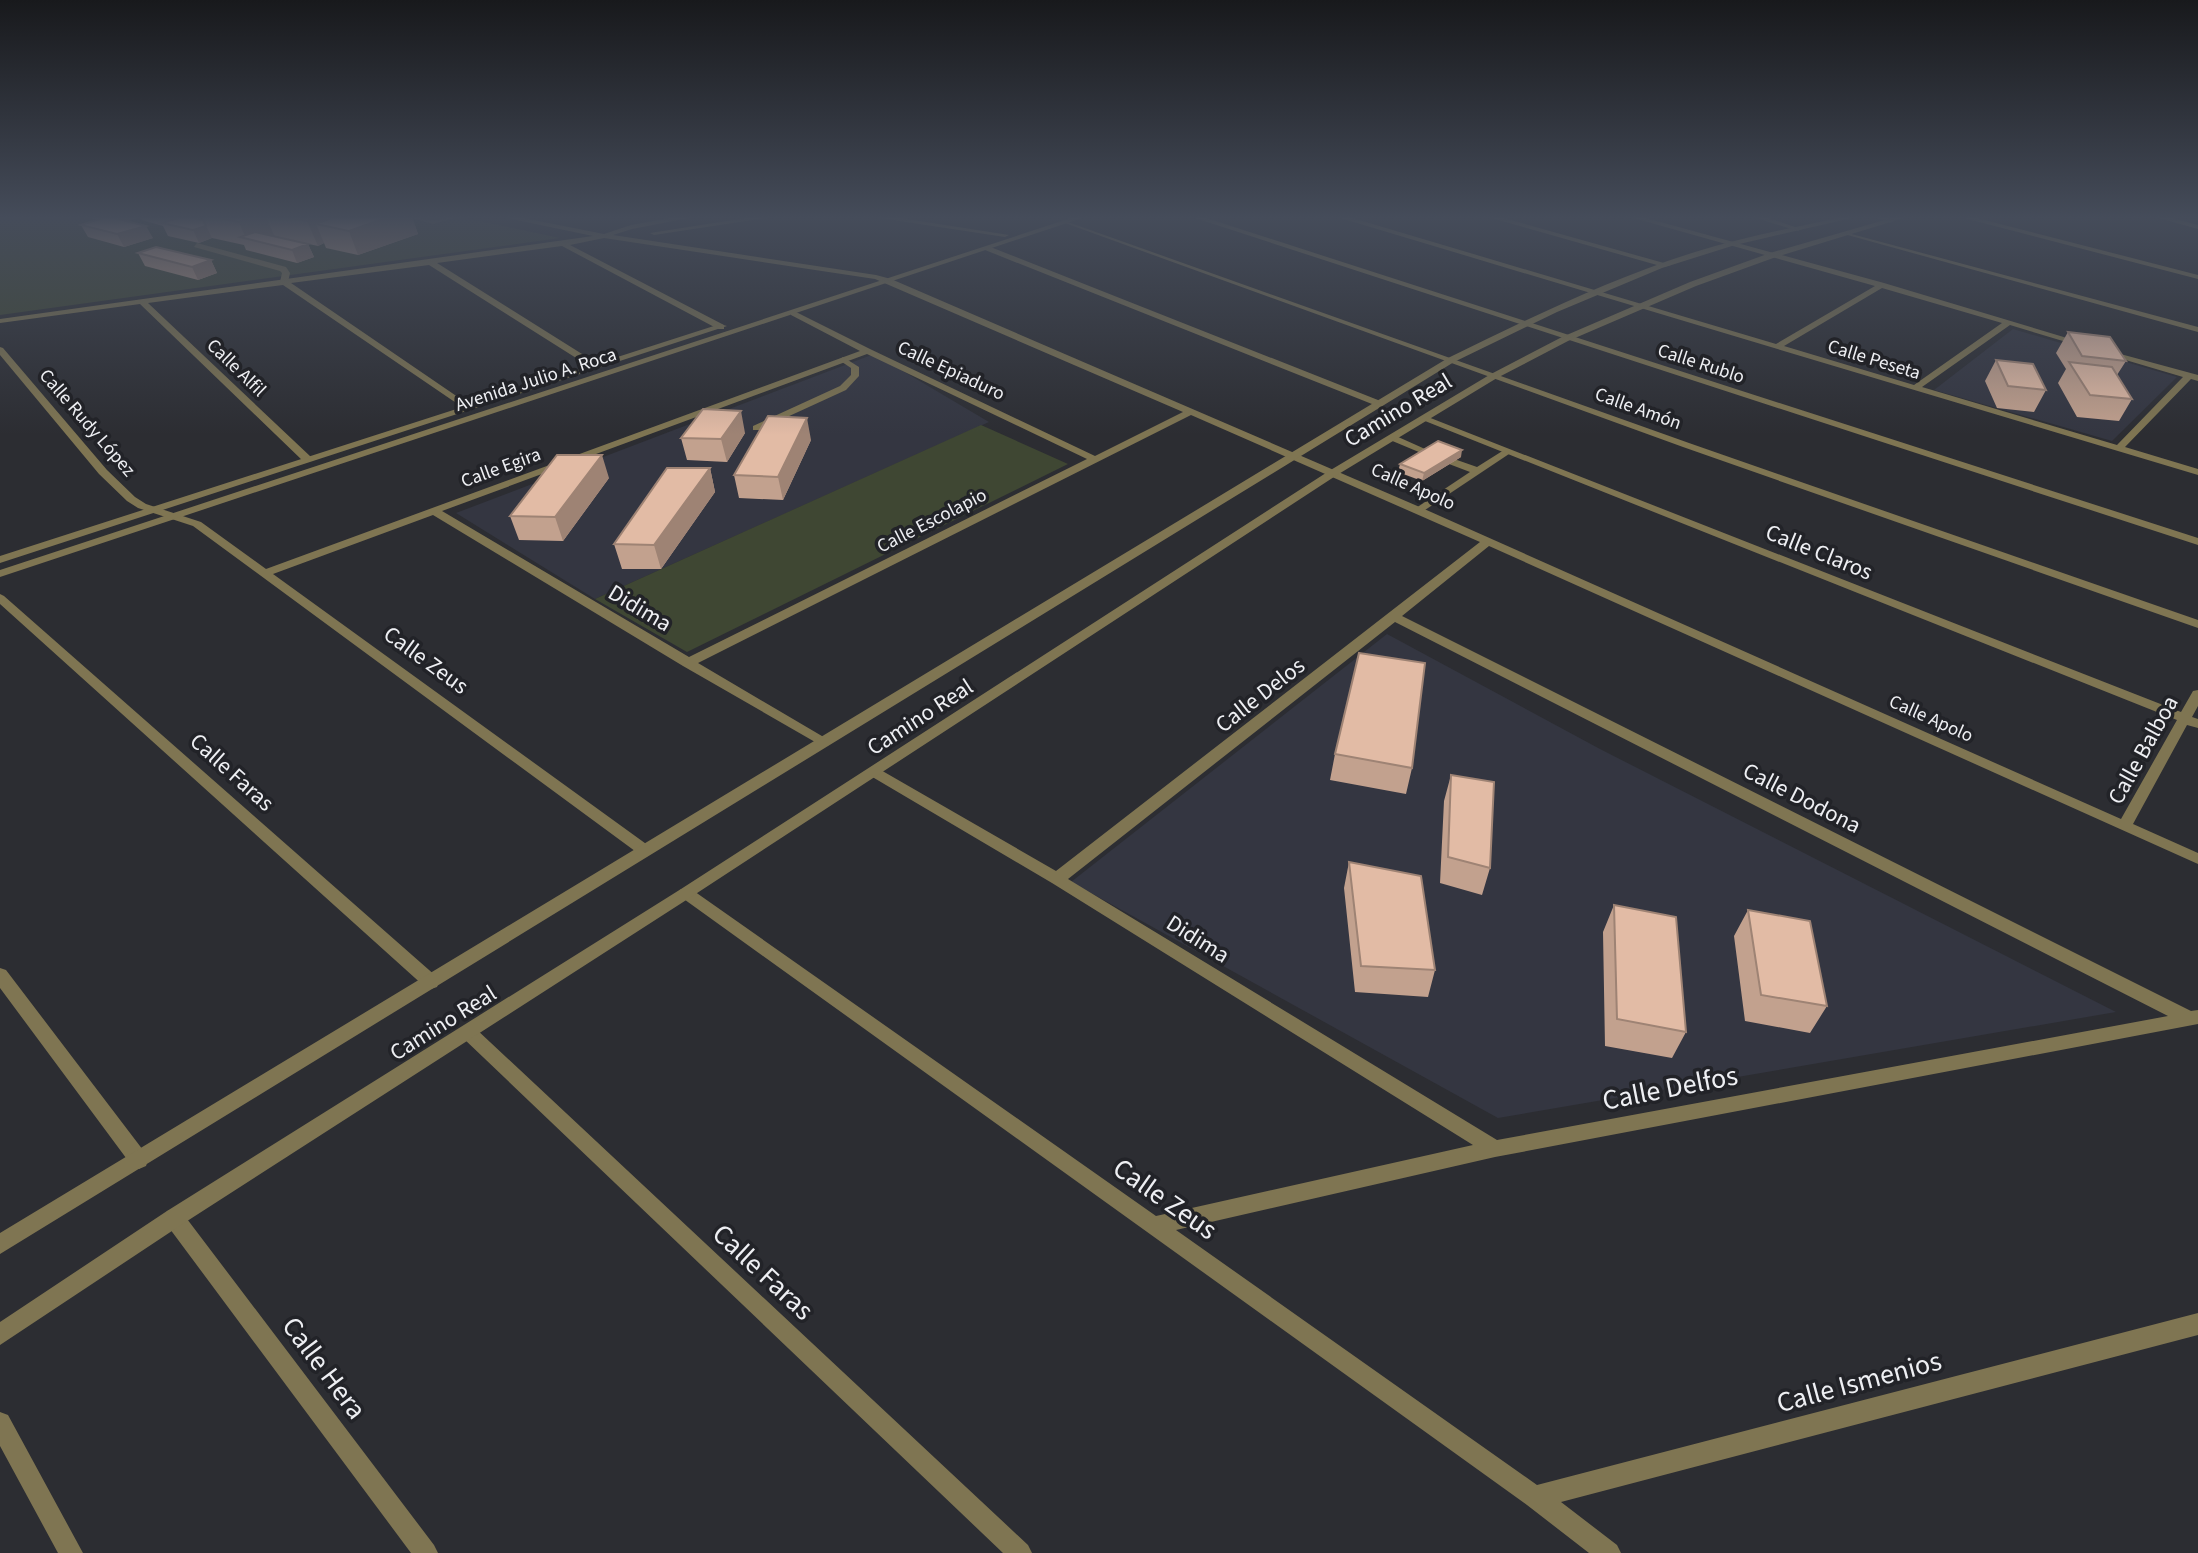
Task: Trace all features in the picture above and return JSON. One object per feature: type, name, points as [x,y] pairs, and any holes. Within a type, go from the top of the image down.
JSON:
[{"type":"street","points":[[0,321],[231,289]]},
{"type":"street","points":[[295,289],[468,408]]},
{"type":"street","points":[[474,289],[595,366]]},
{"type":"street","points":[[649,289],[721,327]]},
{"type":"street","name":"Avenida Julio A. Roca","points":[[0,560],[837,289]]},
{"type":"street","name":"Avenida Julio A. Roca","points":[[0,574],[863,289]]},
{"type":"street","name":"Calle Apolo","points":[[908,289],[1418,510],[2198,859]]},
{"type":"street","points":[[1092,289],[1380,404]]},
{"type":"street","name":"Calle Amón","points":[[1255,289],[2198,624]]},
{"type":"street","name":"Calle Rublo","points":[[1415,289],[2198,542]]},
{"type":"street","name":"Calle Peseta","points":[[1581,289],[2198,472]]},
{"type":"street","name":"Camino Real","points":[[0,1244],[1451,360],[1523,325],[1607,289]]},
{"type":"street","name":"Camino Real","points":[[0,1334],[174,1218],[686,894],[1333,473],[1494,376],[1565,339],[1684,289]]},
{"type":"street","points":[[1777,347],[1873,289]]},
{"type":"street","points":[[1897,289],[2086,345]]},
{"type":"street","points":[[2051,289],[2198,330]]},
{"type":"street","name":"Calle Alfil","points":[[142,302],[307,459]]},
{"type":"street","name":"Calle Epiaduro","points":[[794,313],[867,351],[1094,458]]},
{"type":"street","points":[[1915,388],[2010,322]]},
{"type":"street","points":[[2099,349],[2193,377],[2119,448]]},
{"type":"street","name":"Calle Rudy López","points":[[0,350],[103,472],[131,499],[174,517]]},
{"type":"street","name":"Calle Egira","points":[[266,573],[867,351]]},
{"type":"street","points":[[756,428],[843,388],[855,376],[855,366],[843,360]]},
{"type":"street","name":"Calle Escolapio","points":[[687,663],[1192,411]]},
{"type":"street","name":"Calle Claros","points":[[1425,419],[2198,724]]},
{"type":"street","points":[[1393,438],[1429,453]]},
{"type":"street","points":[[1418,510],[1507,452]]},
{"type":"street","points":[[1453,462],[1477,471]]},
{"type":"street","name":"Didima","points":[[434,511],[822,742]]},
{"type":"street","name":"Calle Zeus","points":[[174,517],[197,524],[644,850]]},
{"type":"street","name":"Calle Delos","points":[[1056,879],[1487,542]]},
{"type":"street","name":"Calle Faras","points":[[0,598],[431,982]]},
{"type":"street","name":"Calle Dodona","points":[[1394,617],[2194,1018]]},
{"type":"street","name":"Calle Balboa","points":[[2124,826],[2198,694]]},
{"type":"street","name":"Didima","points":[[874,772],[1056,879],[1495,1149]]},
{"type":"street","name":"Calle Zeus","points":[[686,894],[1535,1497],[1609,1553]]},
{"type":"street","points":[[0,975],[139,1160]]},
{"type":"street","name":"Calle Delfos","points":[[1154,1226],[1495,1149],[2194,1018]]},
{"type":"street","name":"Calle Faras","points":[[468,1032],[1020,1553]]},
{"type":"street","name":"Calle Hera","points":[[174,1218],[426,1553]]},
{"type":"street","name":"Calle Ismenios","points":[[1535,1497],[2198,1324]]},
{"type":"street","points":[[0,1423],[71,1553]]},
{"type":"shaded area","points":[[2013,329],[2177,377],[2112,441],[1934,390]]},
{"type":"shaded area","points":[[874,354],[989,422],[595,599],[456,513]]},
{"type":"shaded area","points":[[1387,634],[1600,749],[2116,1012],[1498,1118],[1071,882]]},
{"type":"green space","points":[[0,289],[186,289],[0,315]]},
{"type":"green space","points":[[981,425],[1068,464],[687,652],[595,599]]},
{"type":"building","points":[[2068,332],[2110,337],[2126,361],[2082,356]]},
{"type":"building","points":[[1996,360],[2033,364],[2046,390],[2008,386]]},
{"type":"building","points":[[2069,362],[2112,367],[2132,399],[2090,395]]},
{"type":"building","points":[[703,409],[741,411],[721,439],[681,438]]},
{"type":"building","points":[[768,416],[807,418],[778,477],[734,475]]},
{"type":"building","points":[[1438,441],[1462,450],[1424,473],[1400,464]]},
{"type":"building","points":[[557,455],[602,455],[555,517],[510,516]]},
{"type":"building","points":[[667,468],[710,468],[654,545],[614,544]]},
{"type":"building","points":[[1359,653],[1425,663],[1412,768],[1335,754]]},
{"type":"building","points":[[1451,775],[1494,782],[1490,868],[1448,857]]},
{"type":"building","points":[[1349,862],[1421,876],[1435,970],[1361,966]]},
{"type":"building","points":[[1614,905],[1676,917],[1686,1032],[1617,1019]]},
{"type":"building","points":[[1748,910],[1810,921],[1827,1006],[1761,995]]}]
